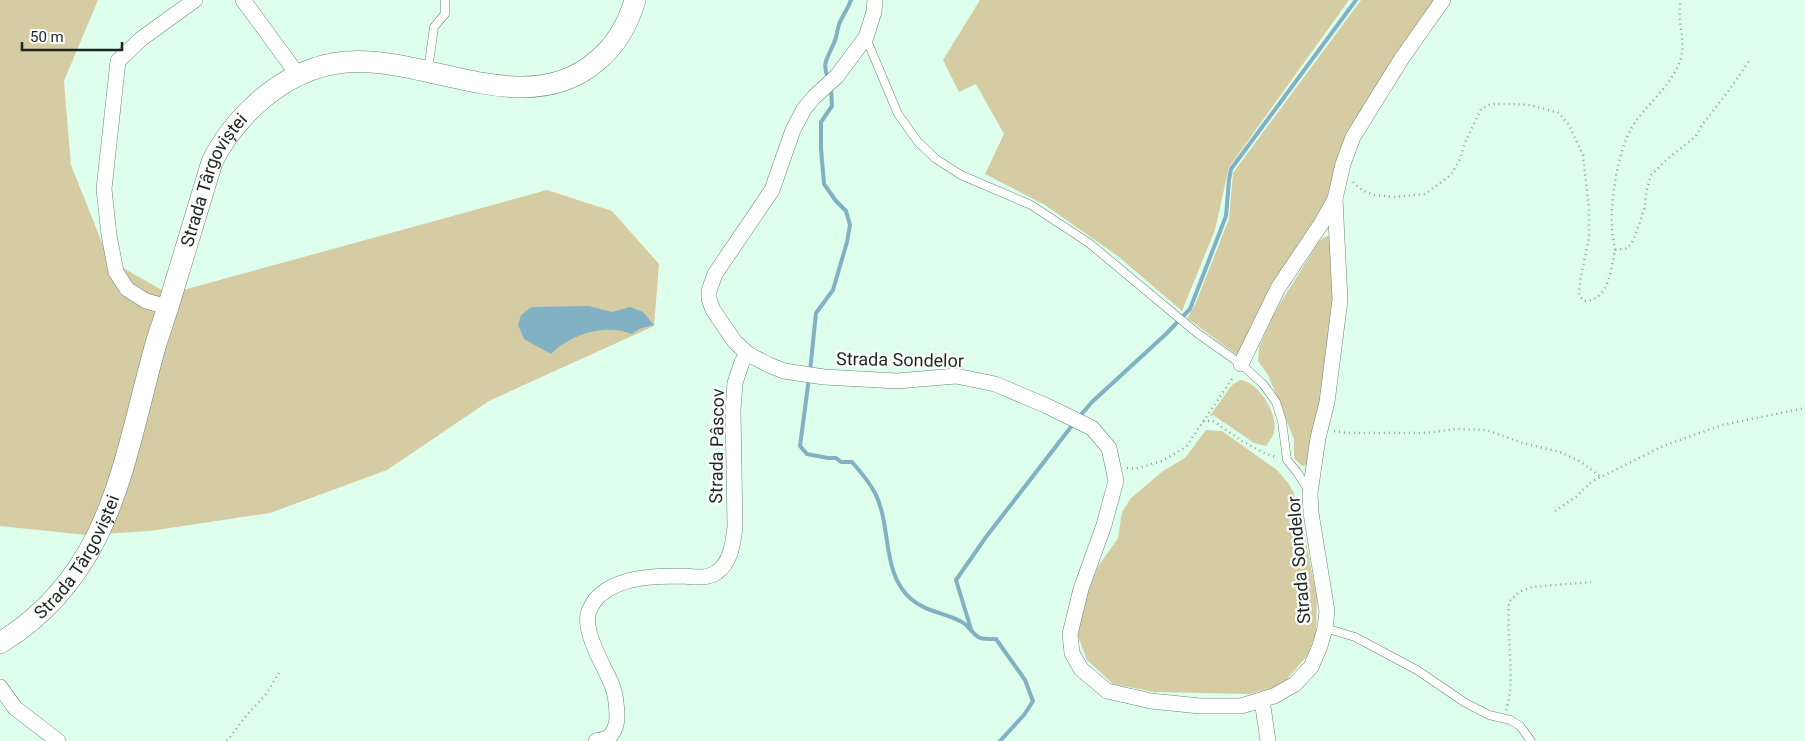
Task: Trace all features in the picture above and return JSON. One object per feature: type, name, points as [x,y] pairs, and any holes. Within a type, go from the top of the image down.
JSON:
[{"type":"main road","name":"Strada Târgoviștei","points":[[0,643],[20,631],[41,614],[58,596],[75,575],[109,512],[123,468],[155,346],[207,179],[220,145],[232,129],[262,99],[298,75],[329,64],[346,62],[383,63],[428,70],[472,82],[520,87],[556,83],[571,78],[589,68],[607,52],[620,36],[635,0]]},
{"type":"street","points":[[168,307],[146,301],[127,289],[116,272],[109,235],[104,189],[118,61],[142,39],[195,0]]},
{"type":"street","points":[[243,0],[298,75]]},
{"type":"street","points":[[748,354],[735,342],[713,310],[709,300],[709,291],[714,274],[772,190],[793,130],[804,109],[837,76],[866,38],[874,12],[875,0]]},
{"type":"street","name":"Strada Sondelor","points":[[748,354],[784,371],[824,377],[897,381],[956,376],[995,384],[1092,428],[1109,448],[1116,481],[1104,525],[1081,589],[1070,634],[1072,653],[1081,669],[1108,691],[1151,701],[1200,706],[1241,706],[1274,696],[1294,684],[1311,667],[1325,628],[1327,611],[1311,513],[1310,493],[1320,431],[1327,402],[1340,300],[1335,199],[1343,164],[1353,137],[1381,90],[1444,0]]},
{"type":"street","points":[[1241,364],[1278,288],[1321,224],[1335,199]]},
{"type":"street","name":"Strada Pâscov","points":[[596,741],[609,737],[616,728],[617,711],[613,687],[597,655],[588,630],[588,610],[598,595],[614,585],[630,580],[669,576],[703,577],[717,572],[726,562],[732,546],[735,527],[733,411],[735,383],[742,362],[748,354]]},
{"type":"street","points":[[0,687],[16,708],[58,741]]},
{"type":"street","points":[[1262,700],[1268,741]]},
{"type":"lane","points":[[428,70],[434,27],[445,14],[446,0]]},
{"type":"lane","points":[[866,38],[898,114],[918,142],[936,159],[961,175],[1032,205],[1089,244],[1198,333],[1241,364],[1263,384],[1276,402],[1282,421],[1286,460],[1297,472],[1310,493]]},
{"type":"lane","points":[[1325,628],[1354,637],[1380,650],[1417,670],[1464,702],[1489,715],[1510,720],[1520,726],[1531,741]]},
{"type":"path","points":[[1343,164],[1349,179],[1362,190],[1374,196],[1395,197],[1425,194],[1451,175],[1460,159],[1466,140],[1481,109],[1490,104],[1530,105],[1559,113],[1569,125],[1583,155],[1589,209],[1589,238],[1580,281],[1580,295],[1584,301],[1592,301],[1601,295],[1610,276],[1615,250],[1612,226],[1614,187],[1622,153],[1631,129],[1666,88],[1676,72],[1681,58],[1683,30],[1680,14],[1681,0]]},
{"type":"path","points":[[1615,250],[1628,248],[1634,239],[1645,207],[1646,192],[1651,175],[1665,160],[1696,136],[1749,61]]},
{"type":"path","points":[[1113,467],[1135,468],[1162,461],[1186,447],[1241,364]]},
{"type":"path","points":[[1555,511],[1576,497],[1591,482],[1663,446],[1722,425],[1805,408]]},
{"type":"path","points":[[1203,421],[1213,421],[1242,441],[1266,454],[1286,460]]},
{"type":"path","points":[[1320,431],[1425,433],[1456,429],[1486,430],[1523,443],[1560,452],[1581,462],[1601,477]]},
{"type":"path","points":[[1502,718],[1508,706],[1509,690],[1509,602],[1519,592],[1532,587],[1591,582]]},
{"type":"path","points":[[227,741],[266,694],[278,673]]},
{"type":"shaded area","points":[[0,0],[98,0],[64,81],[71,165],[109,260],[169,294],[547,190],[612,211],[659,264],[654,326],[489,401],[387,470],[270,513],[150,531],[86,535],[0,526]]},
{"type":"shaded area","points":[[980,0],[1349,0],[1229,167],[1215,230],[1182,311],[1119,257],[1045,205],[985,174],[1004,134],[976,84],[959,92],[943,60]]},
{"type":"shaded area","points":[[1361,0],[1441,0],[1363,111],[1335,187],[1241,354],[1237,355],[1187,318],[1195,305],[1229,219],[1233,173]]},
{"type":"shaded area","points":[[1329,236],[1334,242],[1336,298],[1322,402],[1309,465],[1302,466],[1294,458],[1294,439],[1268,375],[1258,361],[1259,347],[1273,315],[1319,241]]},
{"type":"shaded area","points":[[1240,380],[1254,386],[1270,408],[1275,425],[1272,438],[1266,446],[1254,443],[1213,415],[1209,417],[1232,385]]},
{"type":"shaded area","points":[[1206,430],[1222,431],[1277,470],[1294,493],[1303,527],[1317,598],[1316,633],[1307,656],[1281,686],[1250,694],[1154,692],[1113,684],[1087,660],[1078,636],[1081,606],[1099,565],[1118,538],[1122,512],[1131,498],[1163,471],[1185,458]]},
{"type":"water","points":[[589,306],[612,312],[630,307],[643,312],[654,325],[639,329],[632,334],[611,330],[589,332],[568,341],[551,354],[524,339],[518,325],[521,315],[532,307]]},
{"type":"waterway","points":[[828,79],[825,68],[826,61],[840,22],[851,0]]},
{"type":"waterway","points":[[1079,417],[1092,402],[1166,334],[1190,309],[1226,216],[1231,169],[1356,0]]},
{"type":"waterway","points":[[810,371],[816,313],[833,290],[850,225],[846,211],[824,184],[821,122],[832,106],[831,88]]},
{"type":"waterway","points":[[809,378],[800,446],[807,454],[836,458],[841,462],[852,462],[875,493],[884,520],[891,563],[895,576],[902,588],[916,603],[963,622],[980,638],[996,639],[1025,680],[1033,701],[1024,715],[1000,741]]},
{"type":"waterway","points":[[971,629],[956,580],[986,537],[1074,423]]}]
